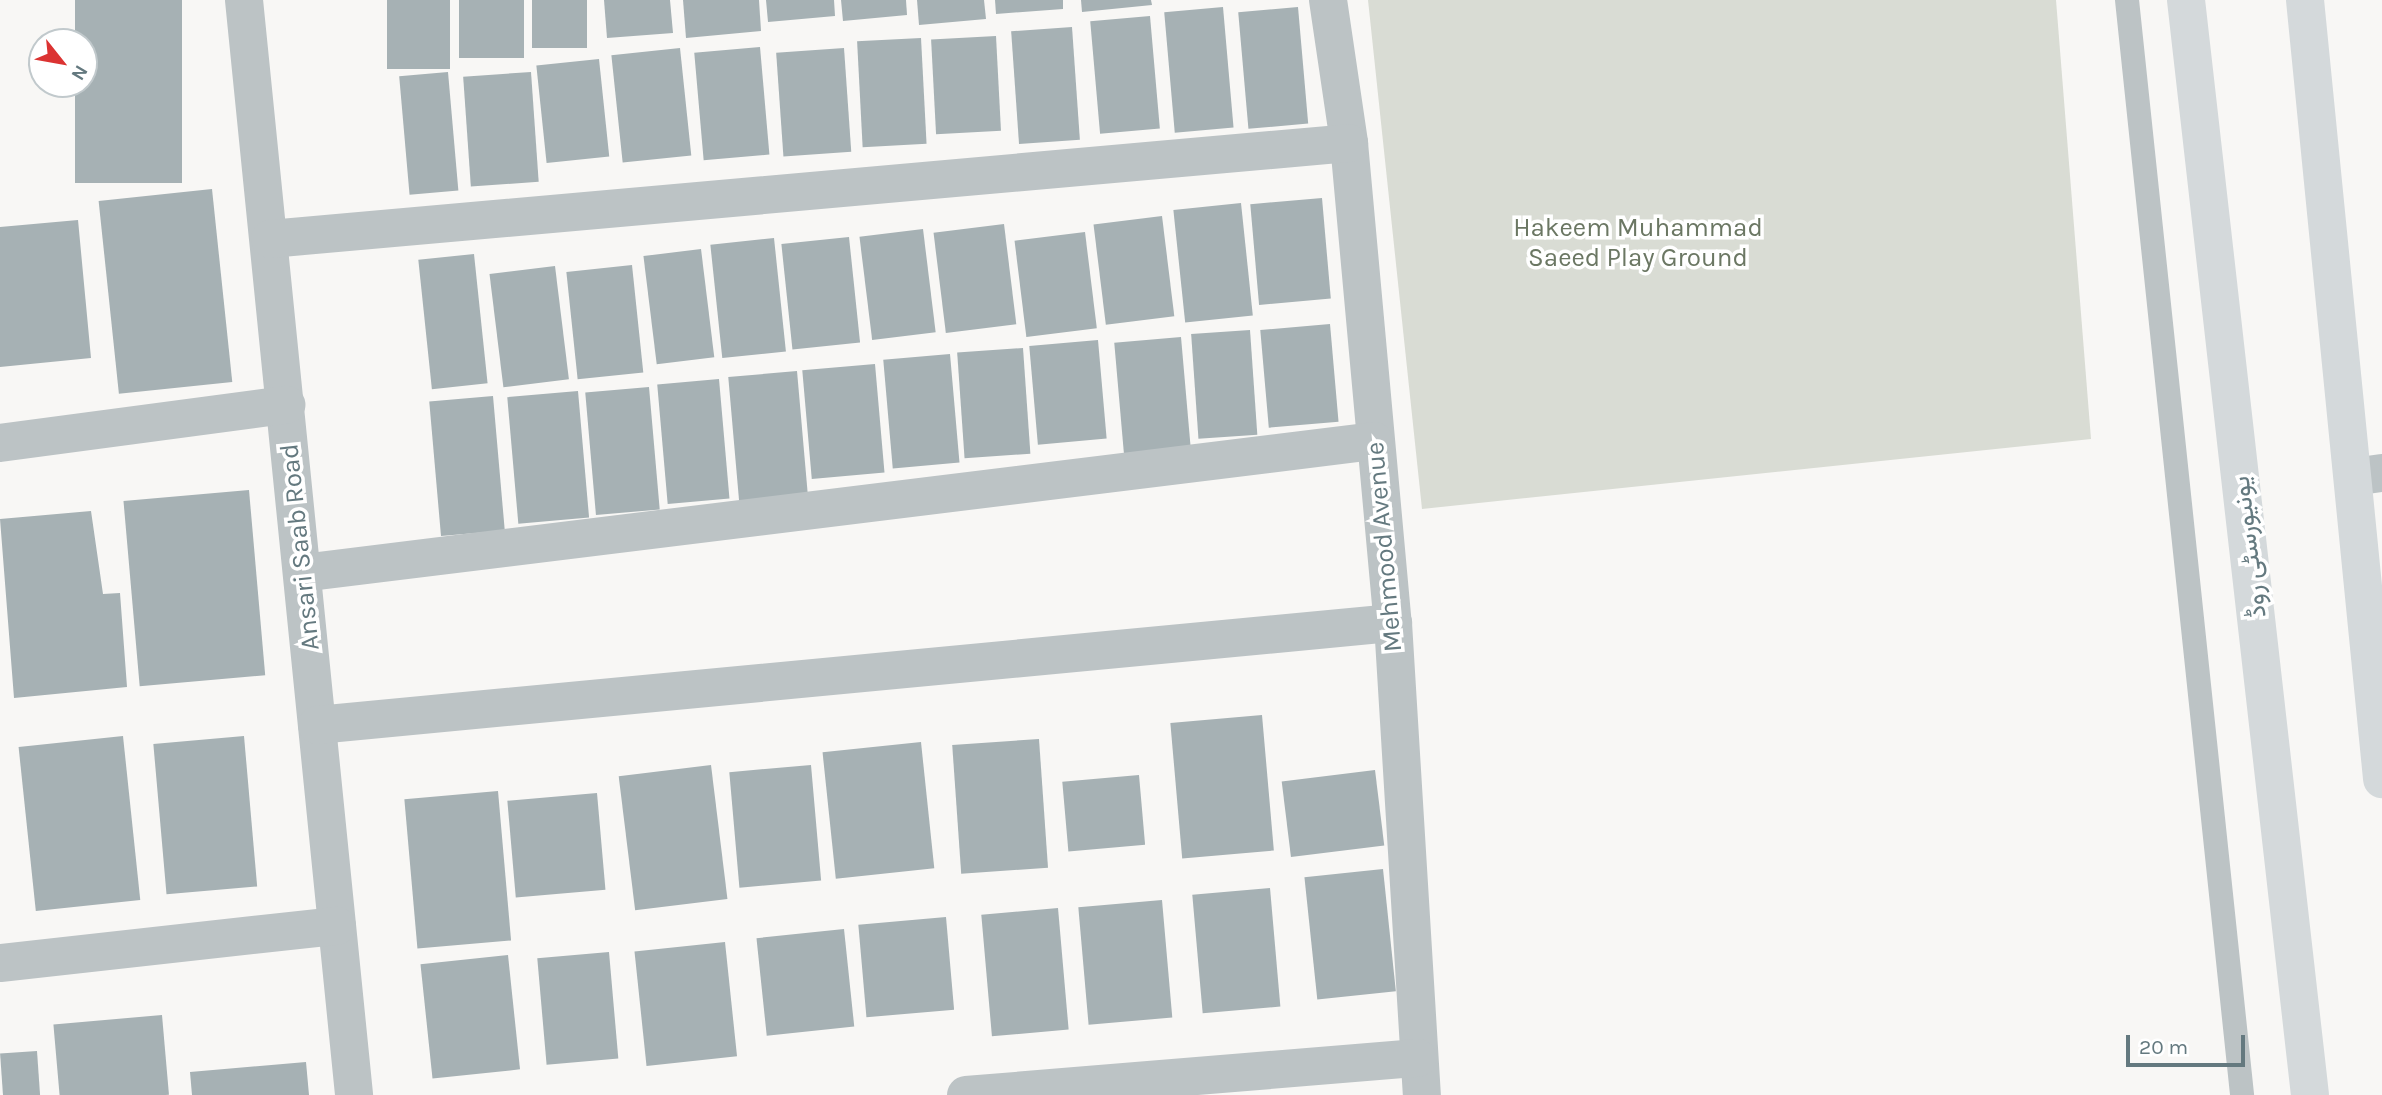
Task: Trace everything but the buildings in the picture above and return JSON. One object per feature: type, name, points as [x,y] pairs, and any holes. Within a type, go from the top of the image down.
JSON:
[{"type":"main road","name":"یونیورسٹی روڈ","points":[[2186,0],[2311,1095]]},
{"type":"main road","points":[[2305,0],[2367,475],[2382,779]]},
{"type":"street","name":"Ansari Saab Road","points":[[244,0],[354,1095]]},
{"type":"street","name":"Mehmood Avenue","points":[[1328,0],[1349,143],[1374,441],[1393,623],[1420,1077]]},
{"type":"street","points":[[270,239],[1349,143]]},
{"type":"street","points":[[0,443],[286,405]]},
{"type":"street","points":[[302,573],[1374,441]]},
{"type":"street","points":[[317,725],[1393,623]]},
{"type":"street","points":[[0,963],[337,926]]},
{"type":"street","points":[[966,1095],[1420,1077]]},
{"type":"lane","points":[[2127,0],[2242,1095]]},
{"type":"green space","name":"Hakeem Muhammad Saeed Play Ground","points":[[1368,0],[2056,0],[2091,439],[1422,509]]}]
